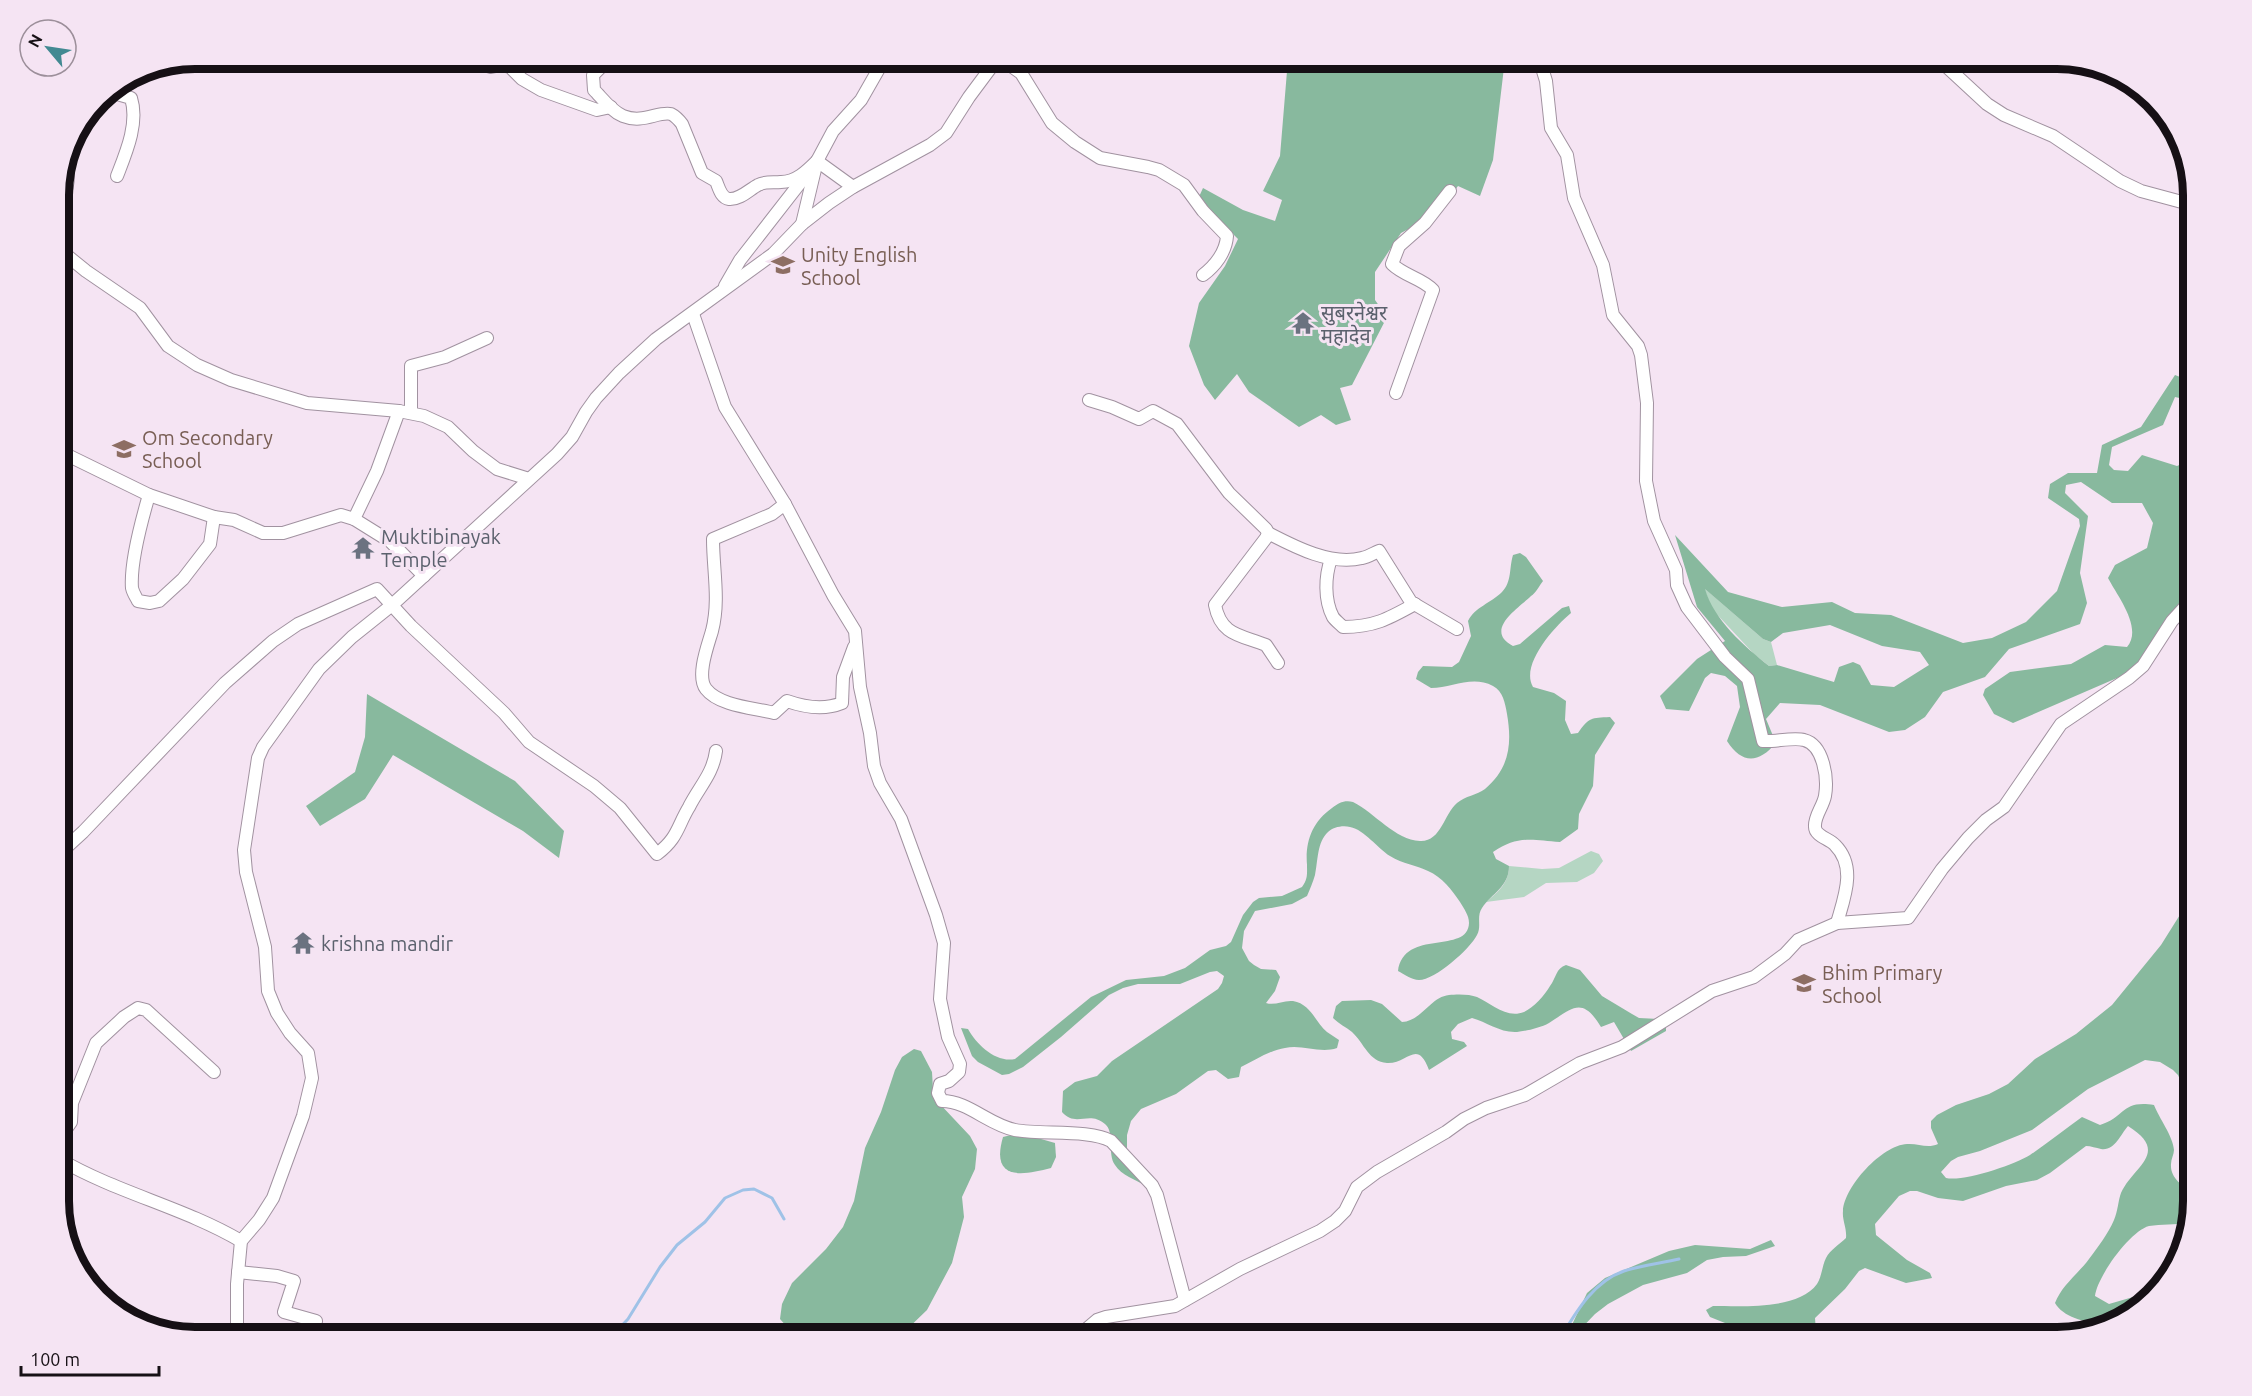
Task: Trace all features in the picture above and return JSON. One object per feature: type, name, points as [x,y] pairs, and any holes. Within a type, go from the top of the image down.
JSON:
[{"type":"street","points":[[512,69],[522,79],[541,90],[597,110],[610,107]]},
{"type":"street","points":[[599,69],[593,75],[594,90],[619,115],[639,120],[667,114],[676,117],[682,124],[702,173],[716,181],[724,197],[737,198],[760,184],[785,182],[803,174],[817,161]]},
{"type":"street","points":[[723,289],[740,260],[817,161],[833,131],[861,100],[879,69]]},
{"type":"street","points":[[237,1327],[241,1241],[260,1220],[273,1198],[303,1116],[312,1078],[308,1053],[290,1033],[277,1013],[268,991],[265,947],[246,872],[244,850],[258,758],[267,740],[309,680],[352,637],[392,605],[557,454],[572,437],[586,412],[619,373],[656,339],[773,254],[802,224],[853,187],[930,145],[946,133],[991,69]]},
{"type":"street","points":[[1015,69],[1021,73],[1052,123],[1075,142],[1100,158],[1160,170],[1190,190],[1203,211],[1227,236],[1224,251],[1210,270],[1203,275]]},
{"type":"street","points":[[1542,69],[1546,81],[1551,128],[1567,155],[1574,198],[1603,265],[1613,315],[1638,346],[1641,355],[1647,403],[1646,481],[1654,521],[1676,570],[1677,585],[1687,607],[1725,657],[1749,679],[1762,741],[1803,739],[1812,744],[1821,757],[1825,777],[1825,797],[1815,826],[1816,831],[1835,845],[1846,861],[1848,883],[1837,923]]},
{"type":"street","points":[[1949,69],[1987,104],[2004,116],[2053,136],[2120,181],[2141,191],[2183,202]]},
{"type":"street","points":[[117,176],[128,147],[133,105],[131,98],[119,95]]},
{"type":"street","points":[[817,161],[853,187]]},
{"type":"street","points":[[802,224],[817,161]]},
{"type":"street","points":[[1396,393],[1433,290],[1427,284],[1404,273],[1392,264],[1399,246],[1425,223],[1450,190]]},
{"type":"street","points":[[69,257],[140,308],[168,346],[197,365],[231,380],[307,403],[405,412],[424,416],[448,428],[496,469],[529,479]]},
{"type":"street","points":[[693,314],[721,399],[785,504],[832,595],[855,631],[860,687],[870,733],[874,766],[879,783],[901,819],[944,943],[940,999],[948,1037],[960,1064],[959,1072],[949,1081],[940,1084],[938,1093],[942,1101],[959,1104],[1001,1127],[1017,1131],[1089,1135],[1111,1141],[1147,1180],[1157,1195],[1185,1300]]},
{"type":"street","points":[[354,519],[405,412],[411,366],[445,357],[487,338]]},
{"type":"street","points":[[1089,400],[1139,419],[1153,411],[1177,424],[1229,493],[1268,533],[1288,544],[1331,559],[1361,558],[1379,551],[1390,565],[1411,602],[1457,629]]},
{"type":"street","points":[[69,456],[149,495],[214,517],[234,520],[263,533],[271,534],[308,527],[340,515],[354,519],[391,542],[424,576]]},
{"type":"street","points":[[149,495],[133,572],[132,591],[138,601],[150,603],[159,601],[183,579],[210,543],[214,517]]},
{"type":"street","points":[[785,504],[772,514],[713,539],[716,594],[714,622],[706,647],[702,672],[701,681],[704,687],[710,693],[732,703],[774,713],[787,700],[806,705],[834,706],[842,703],[843,677],[856,642]]},
{"type":"street","points":[[1268,533],[1253,558],[1232,580],[1215,605],[1217,617],[1223,626],[1244,639],[1266,645],[1278,663]]},
{"type":"street","points":[[1331,559],[1326,593],[1333,617],[1343,627],[1366,627],[1395,616],[1415,604]]},
{"type":"street","points":[[69,845],[225,683],[273,641],[298,624],[377,589],[411,626],[504,713],[529,742],[594,786],[620,807],[657,854],[677,834],[688,808],[712,772],[716,751]]},
{"type":"street","points":[[1089,1327],[1096,1320],[1134,1311],[1175,1306],[1240,1269],[1320,1231],[1345,1211],[1357,1187],[1377,1172],[1464,1119],[1486,1108],[1525,1095],[1580,1063],[1622,1047],[1712,991],[1754,976],[1785,954],[1798,940],[1837,923],[1908,918],[1942,869],[1968,838],[1986,820],[2004,807],[2061,724],[2143,666],[2172,621],[2183,609]]},
{"type":"street","points":[[69,1125],[72,1103],[96,1042],[134,1010],[142,1008],[146,1010],[214,1072]]},
{"type":"street","points":[[69,1164],[117,1188],[181,1211],[241,1241]]},
{"type":"street","points":[[238,1272],[277,1276],[294,1281],[284,1312],[316,1321],[315,1327]]},
{"type":"green space","points":[[1287,69],[1504,69],[1493,160],[1480,196],[1458,186],[1435,215],[1401,233],[1375,272],[1375,300],[1387,317],[1352,385],[1340,388],[1351,420],[1336,425],[1321,415],[1299,427],[1249,392],[1237,374],[1215,400],[1204,385],[1189,346],[1199,303],[1225,266],[1238,239],[1198,199],[1203,188],[1243,210],[1275,221],[1282,200],[1263,191],[1280,156]]},
{"type":"green space","points":[[2175,375],[2183,378],[2183,399],[2175,397],[2163,425],[2112,447],[2109,465],[2114,470],[2128,471],[2142,455],[2177,466],[2183,463],[2183,600],[2146,656],[2124,675],[2013,723],[1994,714],[1983,695],[1985,689],[2010,672],[2071,664],[2105,645],[2127,647],[2131,639],[2131,622],[2108,578],[2115,565],[2147,548],[2153,523],[2142,503],[2112,503],[2081,482],[2066,485],[2065,493],[2088,516],[2080,573],[2087,603],[2080,624],[2009,649],[1985,677],[1943,692],[1925,717],[1905,730],[1889,732],[1820,705],[1780,703],[1766,719],[1776,743],[1763,755],[1750,758],[1738,754],[1727,741],[1740,707],[1737,686],[1725,676],[1711,673],[1705,678],[1689,711],[1666,709],[1660,696],[1697,659],[1725,641],[1697,607],[1675,535],[1728,592],[1782,607],[1832,602],[1855,613],[1891,615],[1963,643],[1992,638],[2026,622],[2057,591],[2080,526],[2079,519],[2048,498],[2050,484],[2068,473],[2097,473],[2102,445],[2141,427]],"holes":[[[1705,589],[1763,639],[1771,642],[1783,633],[1830,625],[1882,646],[1920,652],[1929,665],[1894,687],[1871,685],[1860,665],[1853,662],[1839,667],[1834,682],[1777,665],[1769,666],[1731,632],[1715,611]]]},
{"type":"green space","points":[[1520,553],[1526,557],[1543,581],[1534,593],[1506,619],[1501,633],[1505,640],[1513,646],[1520,644],[1562,608],[1569,606],[1571,613],[1548,637],[1535,658],[1530,678],[1533,687],[1554,693],[1566,701],[1565,720],[1571,734],[1578,733],[1588,721],[1594,718],[1610,717],[1615,723],[1595,755],[1593,786],[1579,814],[1578,829],[1560,842],[1518,841],[1493,852],[1496,859],[1509,866],[1508,873],[1503,885],[1482,908],[1477,935],[1460,955],[1426,979],[1414,979],[1398,971],[1403,958],[1411,950],[1423,945],[1458,938],[1466,932],[1469,923],[1466,912],[1450,888],[1433,874],[1390,856],[1366,835],[1355,829],[1341,826],[1330,830],[1324,836],[1320,846],[1315,875],[1307,896],[1292,904],[1255,911],[1244,931],[1242,948],[1254,965],[1261,969],[1276,970],[1280,977],[1275,991],[1266,1003],[1293,1001],[1304,1006],[1327,1032],[1339,1040],[1337,1048],[1331,1050],[1298,1047],[1279,1049],[1241,1067],[1239,1077],[1228,1079],[1216,1070],[1208,1071],[1176,1094],[1141,1109],[1131,1121],[1127,1135],[1127,1151],[1146,1186],[1125,1174],[1115,1165],[1111,1155],[1110,1132],[1105,1124],[1094,1118],[1072,1119],[1062,1112],[1063,1091],[1075,1082],[1097,1076],[1112,1061],[1218,989],[1224,976],[1217,971],[1180,984],[1138,984],[1123,988],[1109,995],[1023,1067],[1009,1074],[1002,1075],[978,1062],[972,1056],[961,1028],[968,1029],[976,1041],[988,1052],[1008,1060],[1015,1059],[1091,997],[1126,980],[1164,976],[1185,968],[1210,950],[1226,946],[1231,942],[1243,915],[1253,902],[1259,898],[1282,896],[1302,887],[1307,876],[1307,848],[1311,833],[1319,820],[1339,803],[1353,802],[1402,836],[1420,841],[1433,837],[1457,803],[1485,789],[1500,772],[1509,745],[1509,725],[1503,698],[1493,686],[1470,682],[1431,688],[1416,679],[1418,672],[1423,666],[1452,667],[1459,662],[1471,636],[1468,621],[1475,612],[1498,596],[1505,588],[1513,555]]},
{"type":"green space","points":[[1704,588],[1763,639],[1771,642],[1777,665],[1769,666],[1754,654],[1712,609]]},
{"type":"green space","points":[[367,694],[515,781],[564,831],[559,858],[523,831],[393,755],[365,799],[320,826],[306,806],[355,772],[365,737]]},
{"type":"green space","points":[[1591,851],[1599,854],[1603,861],[1594,873],[1577,882],[1546,883],[1524,897],[1486,902],[1499,891],[1505,882],[1509,866],[1559,868]]},
{"type":"green space","points":[[2183,910],[2183,1086],[2173,1070],[2160,1062],[2145,1060],[2088,1089],[2032,1130],[1980,1151],[1958,1157],[1941,1172],[1946,1178],[1954,1179],[1988,1172],[2030,1155],[2082,1117],[2100,1125],[2115,1118],[2129,1107],[2143,1104],[2154,1105],[2173,1145],[2172,1173],[2183,1185],[2182,1218],[2181,1224],[2149,1226],[2141,1230],[2124,1245],[2108,1267],[2095,1296],[2109,1304],[2144,1292],[2134,1301],[2092,1322],[2067,1315],[2055,1303],[2106,1235],[2115,1217],[2121,1193],[2145,1160],[2148,1152],[2147,1144],[2128,1126],[2110,1148],[2086,1146],[2037,1180],[2006,1186],[1963,1201],[1938,1198],[1917,1191],[1910,1191],[1899,1196],[1875,1224],[1876,1235],[1907,1260],[1930,1273],[1932,1278],[1906,1283],[1865,1268],[1859,1271],[1845,1289],[1815,1318],[1817,1327],[1735,1327],[1710,1317],[1706,1310],[1713,1306],[1769,1305],[1797,1298],[1808,1292],[1819,1281],[1828,1255],[1846,1238],[1843,1214],[1845,1201],[1857,1180],[1876,1159],[1897,1146],[1938,1144],[1931,1128],[1931,1121],[1937,1115],[2008,1084],[2035,1059],[2076,1034],[2112,1005],[2161,945]]},
{"type":"green space","points":[[1566,965],[1580,970],[1602,996],[1632,1014],[1639,1018],[1659,1019],[1666,1031],[1631,1051],[1614,1022],[1601,1027],[1583,1008],[1571,1010],[1541,1026],[1517,1032],[1499,1029],[1472,1018],[1458,1024],[1451,1032],[1452,1039],[1464,1042],[1467,1046],[1429,1070],[1425,1061],[1416,1054],[1394,1062],[1381,1062],[1371,1056],[1352,1032],[1333,1018],[1336,1006],[1342,1001],[1371,1000],[1382,1004],[1402,1022],[1409,1021],[1436,1000],[1456,994],[1474,996],[1505,1012],[1517,1014],[1524,1012],[1538,1001],[1548,990],[1558,971]]},
{"type":"green space","points":[[914,1049],[921,1051],[932,1072],[933,1089],[938,1102],[970,1136],[977,1149],[975,1169],[962,1197],[964,1217],[952,1263],[927,1310],[909,1327],[787,1327],[780,1319],[782,1304],[792,1283],[826,1249],[843,1227],[854,1201],[865,1148],[902,1057]]},
{"type":"green space","points":[[1027,1135],[1055,1143],[1056,1157],[1051,1168],[1020,1173],[1005,1168],[1001,1162],[1000,1152],[1003,1137]]},
{"type":"green space","points":[[1771,1240],[1775,1246],[1746,1256],[1707,1260],[1687,1273],[1643,1285],[1608,1304],[1583,1327],[1571,1327],[1587,1293],[1605,1278],[1669,1251],[1695,1245],[1750,1249]]},
{"type":"waterway","points":[[620,1327],[677,1245],[705,1222],[725,1198],[743,1190],[754,1189],[772,1198],[784,1219]]},
{"type":"waterway","points":[[1567,1327],[1587,1298],[1613,1276],[1624,1271],[1679,1259]]},
{"type":"place","name":"Unity English School","points":[[783,265]]},
{"type":"place","name":"सुबरनेश्वर महादेव","points":[[1303,323]]},
{"type":"place","name":"Om Secondary School","points":[[124,449]]},
{"type":"place","name":"Muktibinayak Temple","points":[[363,548]]},
{"type":"place","name":"krishna mandir","points":[[303,943]]},
{"type":"place","name":"Bhim Primary School","points":[[1804,983]]}]
